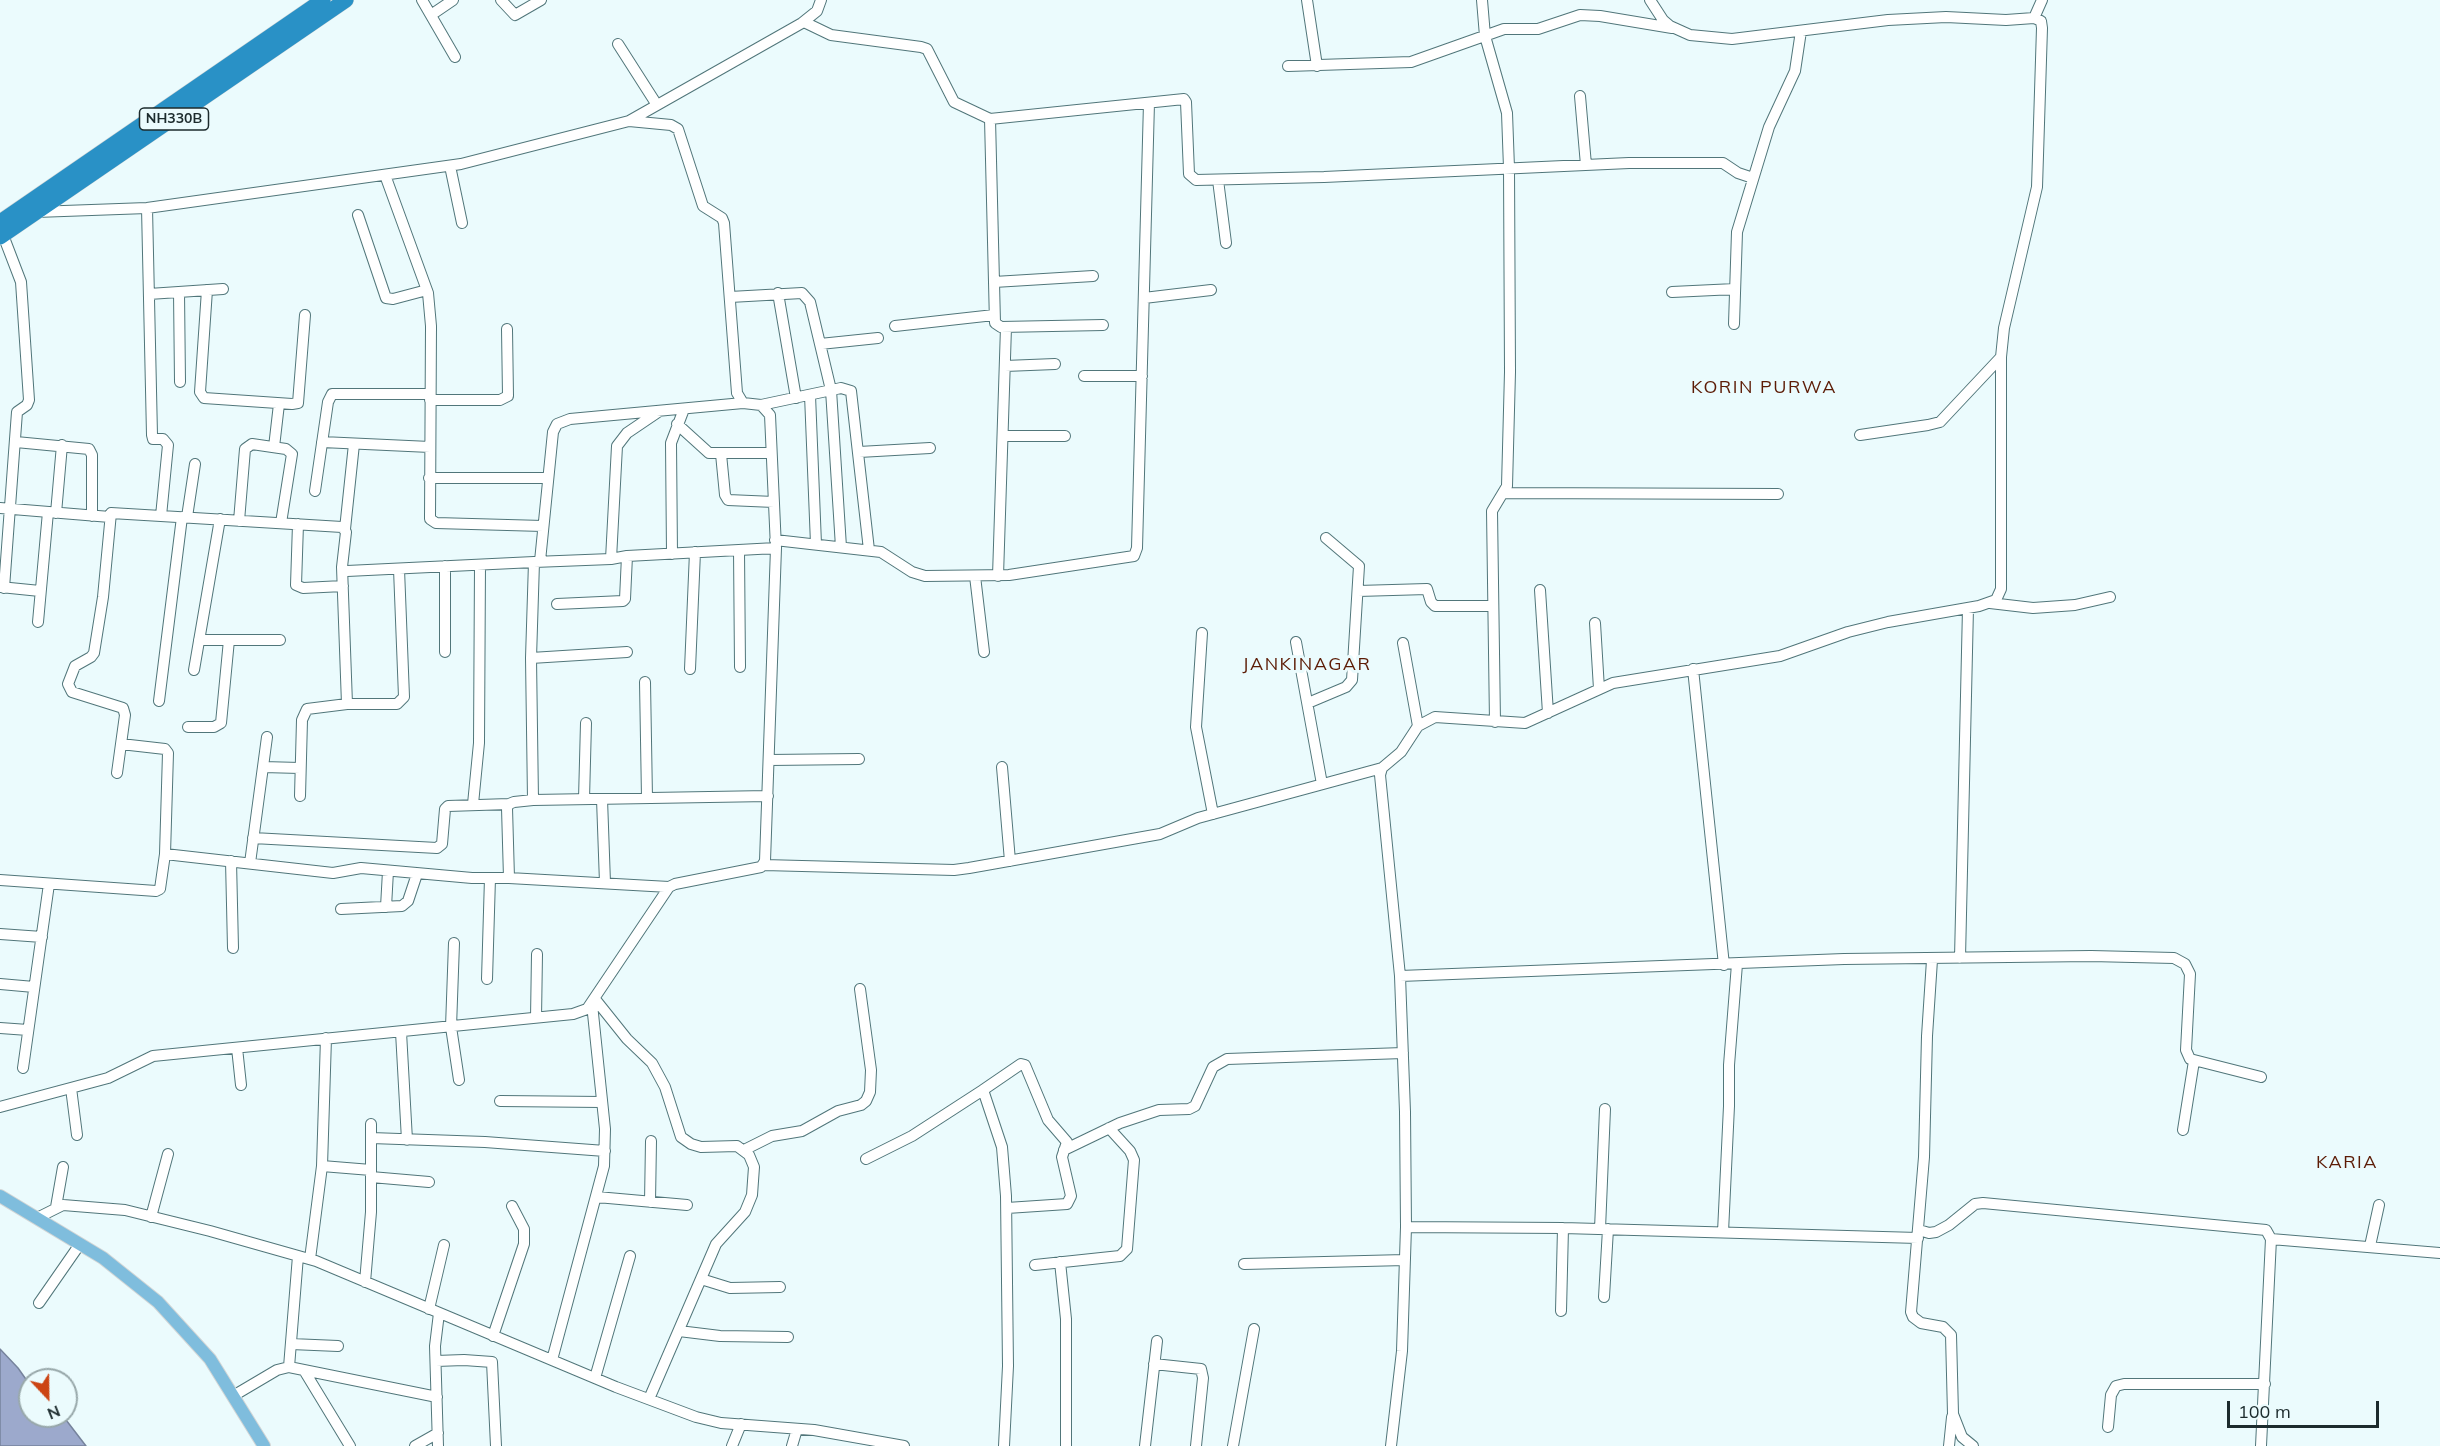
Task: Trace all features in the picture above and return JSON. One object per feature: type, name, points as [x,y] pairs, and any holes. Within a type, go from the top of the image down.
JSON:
[{"type":"highway","name":"NH330B","points":[[1,231],[323,0]]},
{"type":"highway","name":"NH330B","points":[[1,231],[36,212],[285,44],[346,0]]},
{"type":"main road","points":[[0,1196],[103,1258],[158,1302],[210,1359],[264,1446]]},
{"type":"street","points":[[422,0],[455,57]]},
{"type":"street","points":[[431,15],[453,0]]},
{"type":"street","points":[[501,0],[515,15],[541,0]]},
{"type":"street","points":[[36,212],[147,208],[450,166],[629,121],[804,22],[817,11],[821,0]]},
{"type":"street","points":[[1306,0],[1317,66]]},
{"type":"street","points":[[1482,0],[1485,36],[1507,113],[1509,168],[1510,372],[1507,486],[1492,511],[1495,722]]},
{"type":"street","points":[[1650,0],[1663,21],[1675,29],[1690,35],[1732,39],[1888,20],[1946,17],[2006,20],[2035,15]]},
{"type":"street","points":[[2035,15],[2042,0]]},
{"type":"street","points":[[1288,66],[1411,62],[1508,29],[1538,29],[1580,15],[1600,16],[1675,29]]},
{"type":"street","points":[[0,1107],[108,1078],[147,1058],[580,1012],[593,1002],[669,887],[675,884],[764,865],[954,870],[1160,834],[1213,814],[1382,768],[1401,752],[1418,726],[1435,717],[1525,723],[1613,683],[1780,656],[1857,630],[1968,608],[1996,600],[2001,589],[2001,357],[2004,328],[2037,187],[2042,28],[2041,21],[2035,15]]},
{"type":"street","points":[[804,22],[831,35],[921,47],[927,50],[954,102],[990,119],[1184,99],[1189,174],[1193,180],[1324,177],[1586,165],[1723,163],[1738,173],[1754,178]]},
{"type":"street","points":[[1734,324],[1737,232],[1769,127],[1795,71],[1801,31]]},
{"type":"street","points":[[618,44],[657,105]]},
{"type":"street","points":[[1580,96],[1586,165]]},
{"type":"street","points":[[342,567],[347,571],[611,559],[627,556],[739,550],[775,544],[816,544],[881,552],[891,556],[918,575],[998,576],[1134,556],[1137,548],[1149,103]]},
{"type":"street","points":[[990,119],[994,315],[998,326],[1103,325]]},
{"type":"street","points":[[629,121],[671,125],[678,129],[704,206],[722,218],[737,393],[743,403]]},
{"type":"street","points":[[450,166],[462,223]]},
{"type":"street","points":[[385,175],[427,291],[430,326],[429,515],[432,522],[543,526]]},
{"type":"street","points":[[1218,180],[1226,243]]},
{"type":"street","points":[[147,208],[152,435],[153,439],[163,439],[168,445],[161,516]]},
{"type":"street","points":[[358,215],[386,298],[393,299],[427,291]]},
{"type":"street","points":[[1,231],[21,282],[29,400],[27,405],[17,412],[16,442],[5,509],[2,588],[40,591]]},
{"type":"street","points":[[994,282],[1093,276]]},
{"type":"street","points":[[149,294],[223,289]]},
{"type":"street","points":[[1672,292],[1735,289]]},
{"type":"street","points":[[207,290],[202,396],[204,398],[295,404],[299,400],[305,315]]},
{"type":"street","points":[[1144,298],[1211,290]]},
{"type":"street","points":[[179,292],[180,382]]},
{"type":"street","points":[[730,297],[778,293],[805,294],[810,302],[831,390],[841,547]]},
{"type":"street","points":[[778,293],[796,398]]},
{"type":"street","points":[[895,326],[994,315]]},
{"type":"street","points":[[998,576],[1006,327]]},
{"type":"street","points":[[315,491],[328,402],[333,394],[500,400],[508,396],[507,329]]},
{"type":"street","points":[[820,344],[878,338]]},
{"type":"street","points":[[1860,435],[1929,426],[1940,422],[2001,357]]},
{"type":"street","points":[[1005,366],[1055,364]]},
{"type":"street","points":[[1084,376],[1142,376]]},
{"type":"street","points":[[533,800],[531,658],[537,562],[553,432],[557,424],[570,419],[743,403],[761,405],[841,387],[851,391],[868,550]]},
{"type":"street","points":[[810,395],[816,544]]},
{"type":"street","points":[[274,447],[279,404]]},
{"type":"street","points":[[761,405],[770,415],[775,544],[764,865]]},
{"type":"street","points":[[672,554],[671,443],[684,409]]},
{"type":"street","points":[[611,559],[617,446],[627,433],[661,411]]},
{"type":"street","points":[[677,424],[704,450],[721,454],[771,453]]},
{"type":"street","points":[[1003,436],[1065,436]]},
{"type":"street","points":[[16,442],[84,447],[91,452],[92,516]]},
{"type":"street","points":[[322,442],[430,447]]},
{"type":"street","points":[[239,521],[245,449],[252,444],[289,451],[292,458],[280,523]]},
{"type":"street","points":[[347,704],[342,567],[354,444]]},
{"type":"street","points":[[38,622],[40,591],[62,445]]},
{"type":"street","points":[[859,452],[930,448]]},
{"type":"street","points":[[721,454],[725,495],[729,500],[774,502]]},
{"type":"street","points":[[159,701],[185,517],[195,464]]},
{"type":"street","points":[[429,478],[548,478]]},
{"type":"street","points":[[1504,493],[1778,494]]},
{"type":"street","points":[[5,509],[110,517]]},
{"type":"street","points":[[117,773],[125,714],[123,708],[72,692],[68,684],[75,666],[92,657],[94,653],[103,597],[110,517],[115,512],[345,529]]},
{"type":"street","points":[[194,670],[220,519]]},
{"type":"street","points":[[298,524],[296,585],[303,588],[343,586]]},
{"type":"street","points":[[1308,703],[1346,687],[1353,680],[1359,566],[1326,538]]},
{"type":"street","points":[[739,550],[740,667]]},
{"type":"street","points":[[690,669],[695,552]]},
{"type":"street","points":[[557,604],[623,601],[627,556]]},
{"type":"street","points":[[473,804],[479,743],[480,565]]},
{"type":"street","points":[[445,566],[445,652]]},
{"type":"street","points":[[300,796],[304,714],[312,708],[347,704],[397,704],[404,697],[399,569]]},
{"type":"street","points":[[975,576],[984,652]]},
{"type":"street","points":[[1358,591],[1427,589],[1431,602],[1435,606],[1493,606]]},
{"type":"street","points":[[1540,590],[1548,713]]},
{"type":"street","points":[[1990,603],[2033,608],[2075,605],[2110,597]]},
{"type":"street","points":[[1960,958],[1968,608]]},
{"type":"street","points":[[1594,623],[1599,689]]},
{"type":"street","points":[[1202,633],[1196,727],[1213,814]]},
{"type":"street","points":[[199,640],[280,640]]},
{"type":"street","points":[[188,727],[214,727],[221,723],[229,640]]},
{"type":"street","points":[[1296,642],[1322,784]]},
{"type":"street","points":[[1403,643],[1418,726]]},
{"type":"street","points":[[531,658],[627,652]]},
{"type":"street","points":[[1694,669],[1724,965]]},
{"type":"street","points":[[645,682],[647,798]]},
{"type":"street","points":[[584,800],[586,723]]},
{"type":"street","points":[[250,863],[267,737]]},
{"type":"street","points":[[0,880],[156,891],[162,887],[167,751],[121,744]]},
{"type":"street","points":[[769,760],[859,759]]},
{"type":"street","points":[[263,767],[300,768]]},
{"type":"street","points":[[1002,767],[1010,861]]},
{"type":"street","points":[[1382,768],[1380,775],[1400,976],[1406,1227],[1401,1359],[1391,1446]]},
{"type":"street","points":[[253,838],[437,848],[442,844],[445,809],[448,806],[509,804],[533,800],[768,796]]},
{"type":"street","points":[[602,799],[605,883]]},
{"type":"street","points":[[509,804],[509,878]]},
{"type":"street","points":[[165,854],[333,873],[361,868],[417,874],[669,887]]},
{"type":"street","points":[[231,861],[233,948]]},
{"type":"street","points":[[386,907],[388,871]]},
{"type":"street","points":[[341,909],[405,904],[417,874]]},
{"type":"street","points":[[488,979],[490,878]]},
{"type":"street","points":[[23,1068],[49,884]]},
{"type":"street","points":[[0,934],[42,937]]},
{"type":"street","points":[[454,943],[451,1027],[459,1080]]},
{"type":"street","points":[[536,1018],[537,954]]},
{"type":"street","points":[[1400,976],[1844,959],[1932,960],[2091,956],[2175,958],[2188,968],[2190,974],[2187,1056],[2194,1062],[2261,1077]]},
{"type":"street","points":[[1932,960],[1926,1036],[1924,1157],[1911,1311],[1913,1317],[1921,1323],[1943,1327],[1951,1335],[1953,1414],[1949,1446]]},
{"type":"street","points":[[1723,1232],[1729,1117],[1729,1065],[1737,964]]},
{"type":"street","points":[[0,984],[34,987]]},
{"type":"street","points":[[744,1150],[772,1136],[802,1131],[838,1111],[861,1105],[866,1101],[870,1092],[872,1070],[860,989]]},
{"type":"street","points":[[552,1360],[597,1197],[605,1151],[593,1002]]},
{"type":"street","points":[[593,1002],[627,1040],[652,1063],[665,1087],[681,1137],[701,1147],[737,1146],[744,1150],[754,1167],[752,1195],[740,1219],[716,1244],[649,1399]]},
{"type":"street","points":[[0,1028],[28,1030]]},
{"type":"street","points":[[401,1032],[406,1140]]},
{"type":"street","points":[[310,1260],[322,1166],[326,1038]]},
{"type":"street","points":[[237,1048],[241,1085]]},
{"type":"street","points":[[1064,1150],[1109,1128],[1159,1110],[1189,1109],[1195,1106],[1213,1067],[1227,1059],[1403,1053]]},
{"type":"street","points":[[2183,1130],[2194,1062]]},
{"type":"street","points":[[866,1159],[912,1136],[1021,1064],[1025,1065],[1048,1120],[1065,1139],[1067,1145],[1062,1161],[1071,1196],[1067,1204],[1007,1208]]},
{"type":"street","points":[[71,1088],[77,1135]]},
{"type":"street","points":[[983,1090],[1002,1147],[1007,1208],[1008,1365],[1004,1446]]},
{"type":"street","points":[[500,1101],[602,1102]]},
{"type":"street","points":[[1604,1298],[1605,1109]]},
{"type":"street","points":[[365,1282],[371,1222],[371,1124]]},
{"type":"street","points":[[1035,1264],[1120,1256],[1127,1250],[1133,1157],[1109,1128]]},
{"type":"street","points":[[371,1138],[485,1142],[605,1151]]},
{"type":"street","points":[[650,1202],[651,1141]]},
{"type":"street","points":[[151,1216],[168,1154]]},
{"type":"street","points":[[322,1166],[429,1182]]},
{"type":"street","points":[[56,1207],[63,1167]]},
{"type":"street","points":[[597,1197],[687,1205]]},
{"type":"street","points":[[1406,1227],[1918,1234],[1936,1232],[1975,1204],[1983,1203],[2262,1229],[2269,1232],[2271,1239],[2261,1446]]},
{"type":"street","points":[[37,1218],[63,1205],[126,1210],[151,1216],[310,1260],[595,1378],[709,1421],[797,1429],[852,1442],[904,1446]]},
{"type":"street","points":[[494,1336],[524,1244],[524,1229],[512,1206]]},
{"type":"street","points":[[2370,1246],[2379,1206]]},
{"type":"street","points":[[1561,1311],[1563,1228]]},
{"type":"street","points":[[2271,1239],[2440,1253]]},
{"type":"street","points":[[39,1303],[80,1244]]},
{"type":"street","points":[[438,1446],[434,1311],[444,1245]]},
{"type":"street","points":[[289,1367],[297,1256]]},
{"type":"street","points":[[595,1378],[630,1256]]},
{"type":"street","points":[[1244,1264],[1405,1260]]},
{"type":"street","points":[[1060,1262],[1066,1319],[1066,1446]]},
{"type":"street","points":[[701,1279],[730,1288],[780,1287]]},
{"type":"street","points":[[1233,1446],[1254,1329]]},
{"type":"street","points":[[679,1331],[720,1336],[788,1337]]},
{"type":"street","points":[[1145,1446],[1157,1341]]},
{"type":"street","points":[[291,1344],[338,1346]]},
{"type":"street","points":[[436,1361],[492,1362],[496,1446]]},
{"type":"street","points":[[1154,1364],[1201,1369],[1203,1378],[1196,1446]]},
{"type":"street","points":[[233,1396],[277,1370],[289,1367],[437,1397]]},
{"type":"street","points":[[305,1372],[350,1446]]},
{"type":"street","points":[[2108,1427],[2111,1395],[2116,1386],[2124,1384],[2265,1384]]},
{"type":"street","points":[[1953,1414],[1962,1437],[1973,1446]]},
{"type":"street","points":[[732,1446],[741,1424]]},
{"type":"street","points":[[792,1446],[797,1429]]},
{"type":"street","points":[[415,1446],[438,1433]]},
{"type":"water","points":[[0,1349],[18,1368],[18,1428],[72,1428],[86,1446],[0,1446]]},
{"type":"district","name":"KORIN PURWA","points":[[1764,388]]},
{"type":"district","name":"JANKINAGAR","points":[[1307,665]]},
{"type":"district","name":"KARIA","points":[[2347,1163]]}]
